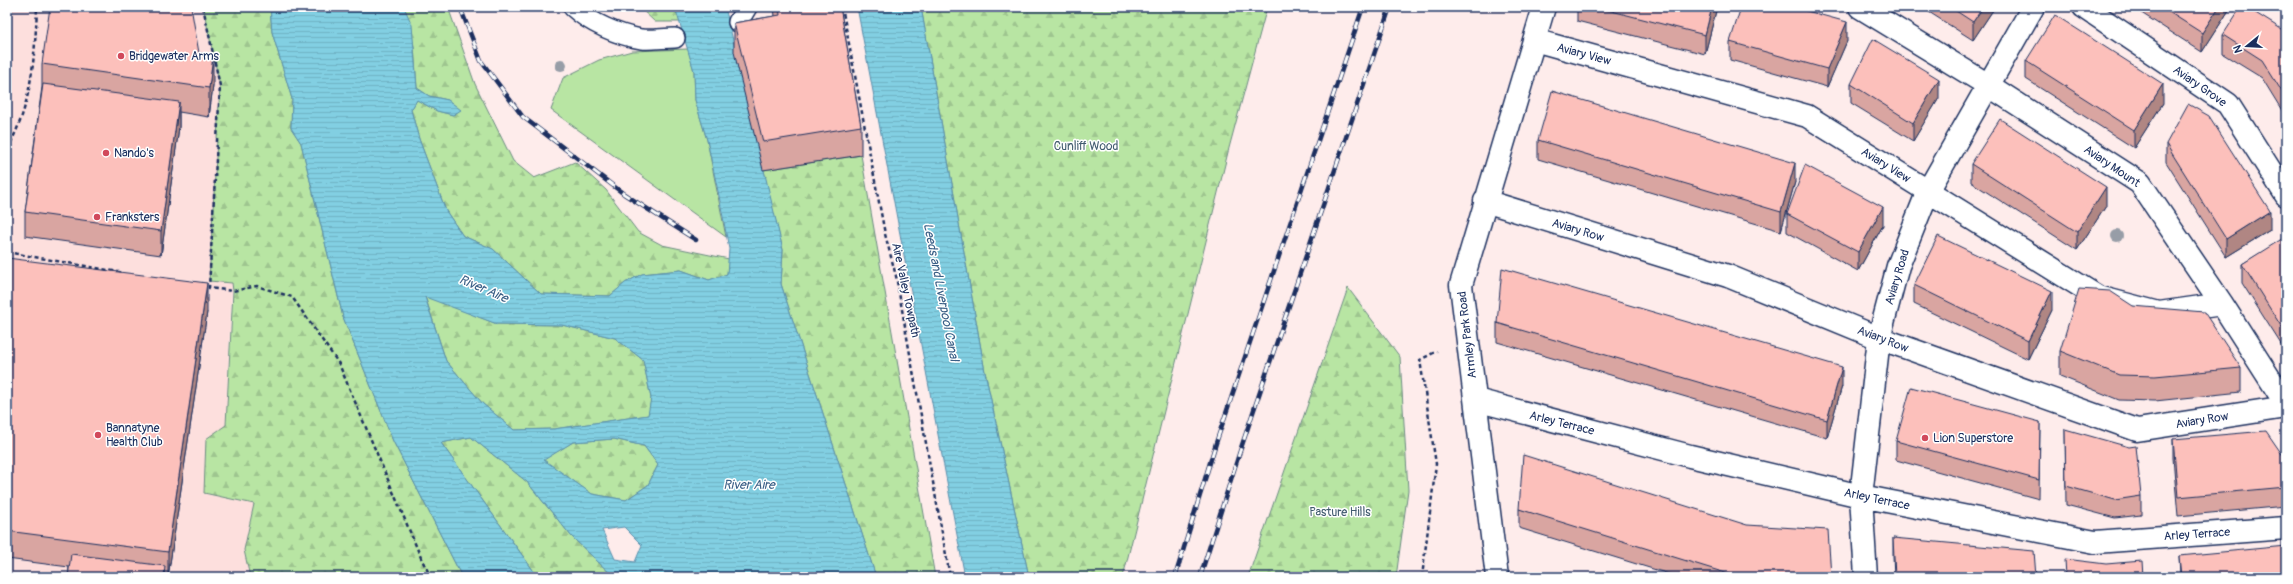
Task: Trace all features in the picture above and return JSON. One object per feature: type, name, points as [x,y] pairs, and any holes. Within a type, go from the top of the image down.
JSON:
[{"type":"street","name":"Armley Park Road","points":[[1497,577],[1476,400],[1466,336],[1461,285],[1544,7]]},
{"type":"street","name":"Aviary Mount","points":[[1860,7],[1988,85],[2140,183],[2222,304],[2286,406]]},
{"type":"street","name":"Aviary Road","points":[[1866,577],[1861,496],[1879,338],[1898,266],[1928,191],[2033,7]]},
{"type":"street","name":"Aviary Grove","points":[[2084,7],[2228,104],[2286,195]]},
{"type":"street","name":"Aviary View","points":[[1534,40],[1807,116],[2098,297],[2159,313],[2222,304]]},
{"type":"street","name":"Aviary Row","points":[[1485,201],[1728,276],[1879,338],[2137,430],[2286,406]]},
{"type":"street","name":"Arley Terrace","points":[[1476,400],[1690,456],[1861,496],[2095,542],[2286,528]]},
{"type":"lane","points":[[573,7],[580,13],[613,31],[641,39],[675,38]]},
{"type":"path","points":[[7,149],[25,102],[35,59],[37,7]]},
{"type":"path","points":[[203,7],[220,86],[209,288]]},
{"type":"path","name":"Aire Valley Towpath","points":[[842,7],[884,226],[896,276],[950,577]]},
{"type":"path","points":[[7,252],[131,274]]},
{"type":"path","points":[[201,287],[233,291],[257,286],[292,297],[339,364],[422,560],[431,577]]},
{"type":"path","points":[[1422,577],[1436,464],[1420,360],[1466,336]]},
{"type":"shaded area","points":[[7,7],[203,7],[220,86],[209,280],[232,283],[226,425],[206,439],[204,493],[254,504],[244,550],[250,577],[7,577]]},
{"type":"green space","points":[[203,7],[270,7],[272,32],[292,99],[291,128],[301,143],[343,317],[393,441],[462,577],[250,577],[244,550],[254,504],[204,493],[206,439],[226,425],[233,291],[232,283],[209,281],[220,86]]},
{"type":"green space","points":[[404,7],[448,7],[475,84],[513,161],[534,178],[575,162],[606,190],[638,232],[662,245],[729,259],[727,274],[709,280],[681,270],[642,274],[625,283],[610,296],[541,294],[493,249],[463,236],[446,211],[419,139],[411,110],[417,100],[437,111],[453,115],[460,110],[448,100],[429,96],[417,88],[414,46]]},
{"type":"green space","points":[[639,7],[675,7],[680,22],[655,22]]},
{"type":"green space","name":"Cunliff Wood","points":[[921,7],[1267,7],[1229,148],[1123,577],[1029,577],[985,372]]},
{"type":"green space","points":[[688,49],[694,71],[695,100],[707,140],[726,237],[551,110],[563,78],[599,60],[632,51]]},
{"type":"green space","points":[[861,155],[935,577],[876,577],[781,284],[783,250],[763,170]]},
{"type":"green space","name":"Pasture Hills","points":[[1348,288],[1400,357],[1408,490],[1396,577],[1248,577]]},
{"type":"green space","points":[[425,296],[497,324],[562,325],[615,338],[643,360],[651,398],[649,415],[554,429],[514,430],[483,404],[446,361]]},
{"type":"green space","points":[[471,437],[527,482],[572,537],[614,577],[538,577],[441,443]]},
{"type":"green space","points":[[614,439],[644,446],[658,465],[648,485],[626,500],[592,494],[543,460],[573,442]]},
{"type":"water","name":"River Aire","points":[[270,7],[404,7],[412,25],[417,88],[429,96],[448,100],[461,110],[453,115],[437,111],[417,100],[411,110],[419,139],[446,211],[463,236],[493,249],[541,294],[610,296],[625,283],[642,274],[681,270],[709,280],[727,274],[729,249],[719,196],[707,140],[695,100],[694,71],[675,7],[725,7],[783,250],[781,284],[876,577],[614,577],[572,537],[527,482],[471,437],[441,443],[538,577],[462,577],[393,441],[343,317],[301,143],[291,128],[292,99],[272,32]],"holes":[[[425,297],[497,324],[562,325],[615,338],[643,360],[651,398],[648,415],[554,429],[514,430],[483,404],[446,361]],[[614,439],[644,446],[658,465],[648,485],[626,500],[592,494],[544,460],[573,442]],[[624,527],[642,545],[635,562],[615,559],[602,530]]]},
{"type":"water","name":"Leeds and Liverpool Canal","points":[[857,7],[921,7],[985,372],[1029,577],[965,577]]},
{"type":"building","name":"Bridgewater Arms","points":[[50,7],[191,7],[199,53],[213,56],[209,88],[42,64]]},
{"type":"building","points":[[779,7],[840,7],[861,126],[763,142],[734,23],[780,15]]},
{"type":"building","points":[[1596,7],[1712,7],[1705,35]]},
{"type":"building","points":[[1741,7],[1792,7],[1847,22],[1827,69],[1730,42]]},
{"type":"building","points":[[1950,7],[1983,7],[1973,22]]},
{"type":"building","points":[[2161,7],[2219,7],[2202,33]]},
{"type":"building","points":[[2241,7],[2246,7],[2286,32],[2286,98],[2262,60],[2223,35]]},
{"type":"building","points":[[2055,15],[2163,84],[2134,130],[2026,61]]},
{"type":"building","points":[[1873,39],[1939,79],[1913,123],[1851,84]]},
{"type":"building","points":[[43,84],[179,102],[161,231],[25,212]]},
{"type":"building","points":[[1552,91],[1795,163],[1781,212],[1538,140]]},
{"type":"building","points":[[2188,104],[2209,116],[2270,211],[2226,239],[2166,144]]},
{"type":"building","points":[[2000,119],[2106,187],[2077,232],[1971,164]]},
{"type":"building","points":[[1805,165],[1883,207],[1858,252],[1787,214]]},
{"type":"building","points":[[1938,236],[2052,291],[2028,341],[1914,285]]},
{"type":"building","points":[[2285,237],[2286,238],[2286,334],[2242,264]]},
{"type":"building","name":"Bannatyne Health Club","points":[[7,258],[207,283],[168,552],[7,531]]},
{"type":"building","points":[[1502,268],[1842,367],[1827,420],[1497,323]]},
{"type":"building","points":[[2079,289],[2110,291],[2133,306],[2204,312],[2241,368],[2155,376],[2119,375],[2060,351]]},
{"type":"building","points":[[1911,387],[2040,422],[2039,480],[1896,441]]},
{"type":"building","points":[[2065,429],[2129,447],[2136,446],[2141,496],[2115,500],[2066,486]]},
{"type":"building","points":[[2266,431],[2286,460],[2286,487],[2178,497],[2173,439]]},
{"type":"building","points":[[1523,455],[1747,525],[1828,530],[1831,577],[1767,577],[1732,575],[1519,509]]},
{"type":"building","points":[[1893,538],[2034,551],[2036,577],[1895,577]]},
{"type":"building","points":[[2286,546],[2286,577],[2181,577],[2179,556]]},
{"type":"building","points":[[71,554],[165,566],[164,577],[68,577]]},
{"type":"building","points":[[2065,559],[2106,564],[2142,561],[2143,577],[2066,577]]},
{"type":"railway","points":[[460,7],[481,61],[523,117],[624,194],[696,240]]},
{"type":"railway","points":[[1175,577],[1216,443],[1363,7]]},
{"type":"railway","points":[[1200,577],[1240,451],[1390,7]]},
{"type":"place","name":"Bridgewater Arms","points":[[121,56]]},
{"type":"place","name":"Nando's","points":[[106,153]]},
{"type":"place","name":"Franksters","points":[[97,217]]},
{"type":"place","name":"Bannatyne Health Club","points":[[98,435]]},
{"type":"place","name":"Lion Superstore","points":[[1925,438]]}]
